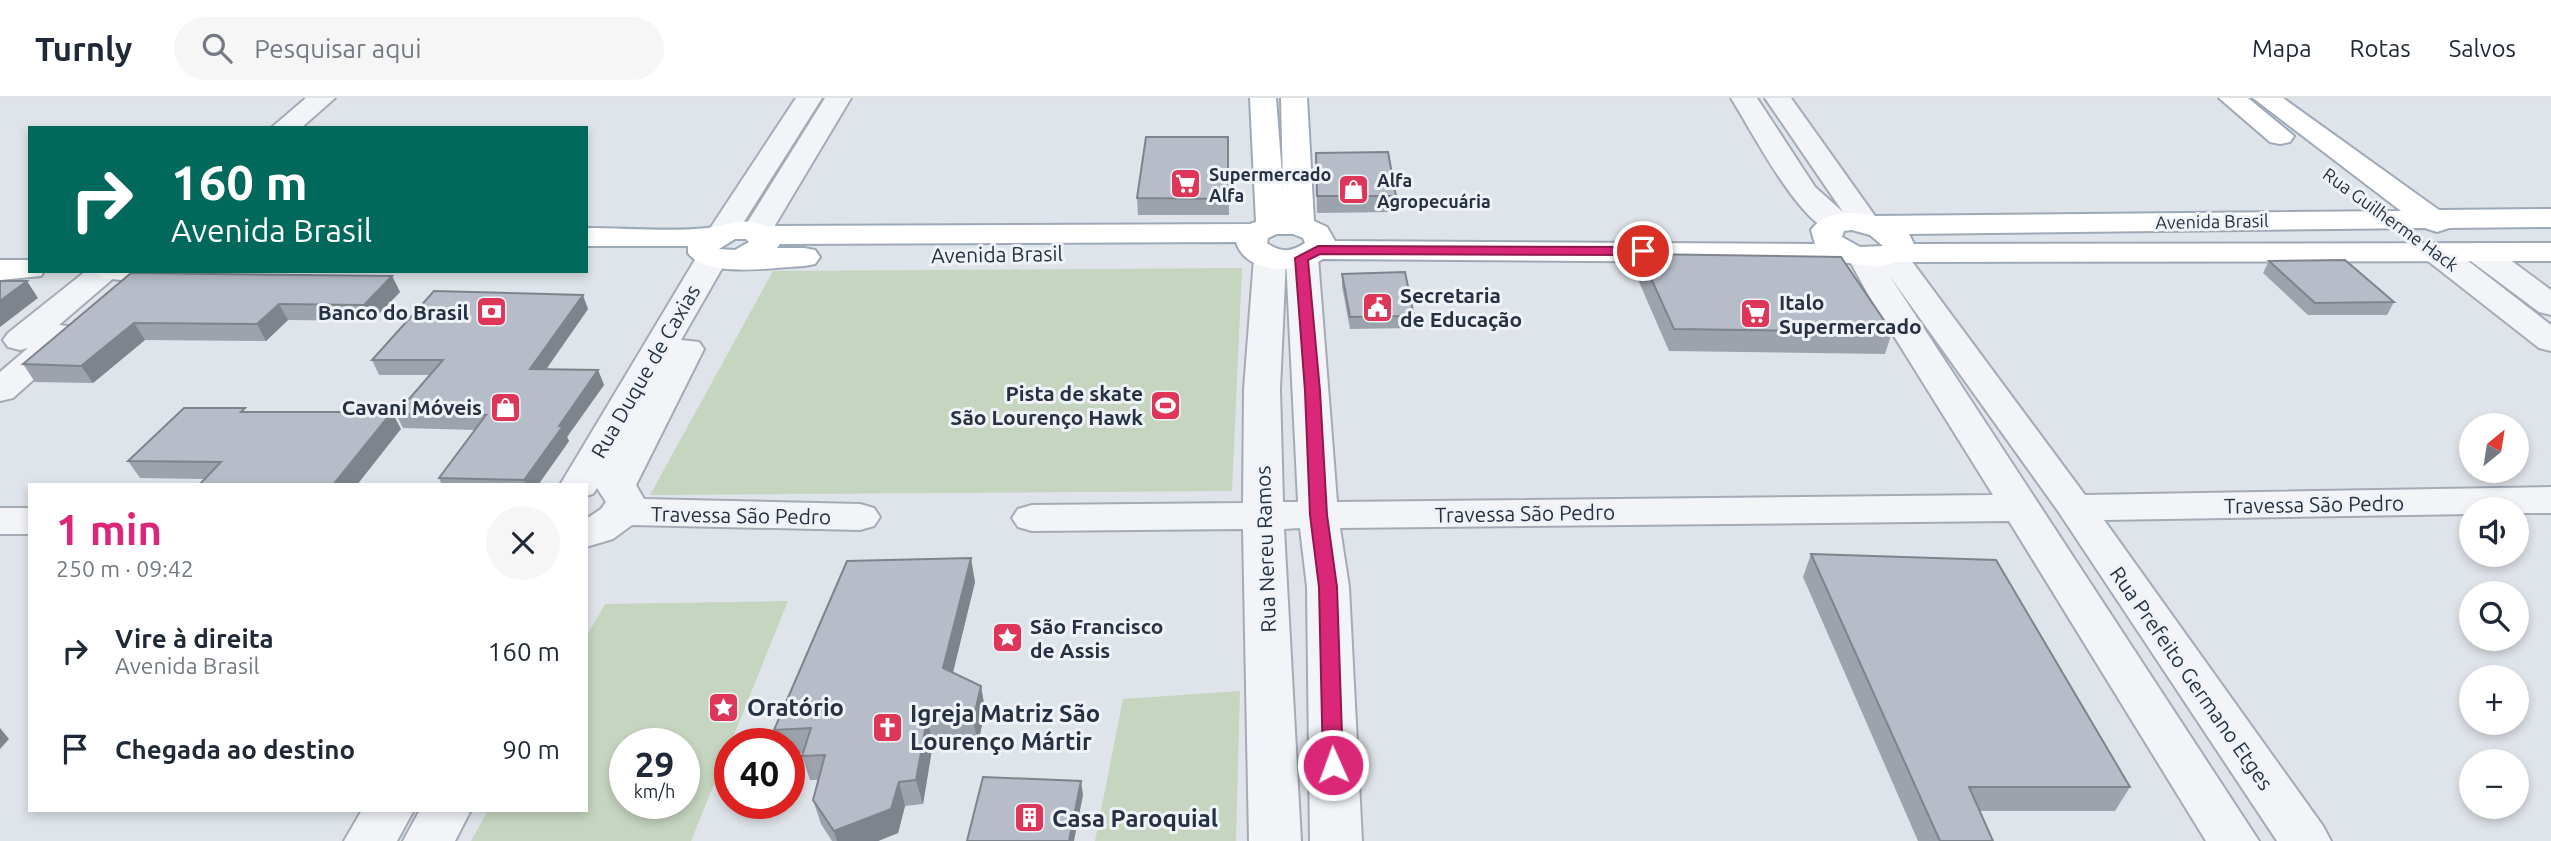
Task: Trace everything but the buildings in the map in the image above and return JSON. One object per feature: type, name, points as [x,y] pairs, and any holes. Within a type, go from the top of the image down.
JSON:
[{"type":"main road","name":"Rua Nereu Ramos","points":[[1263,98],[1286,242]]},
{"type":"main road","name":"Rua Nereu Ramos","points":[[1286,242],[1294,98]]},
{"type":"main road","name":"Rua Guilherme Hack","points":[[2232,98],[2387,219],[2439,254]]},
{"type":"main road","name":"Rua Guilherme Hack","points":[[2266,98],[2479,252]]},
{"type":"main road","name":"Avenida Brasil","points":[[1863,239],[2387,219],[2551,218]]},
{"type":"main road","points":[[721,250],[763,248],[766,239],[760,233]]},
{"type":"main road","name":"Avenida Brasil","points":[[760,233],[1286,242]]},
{"type":"main road","name":"Avenida Brasil","points":[[588,237],[721,250]]},
{"type":"main road","name":"Avenida Brasil","points":[[588,259],[721,250],[1286,242],[1863,239],[2439,254],[2551,252]]},
{"type":"main road","points":[[0,244],[28,243]]},
{"type":"main road","points":[[0,270],[28,269]]},
{"type":"street","points":[[287,126],[322,98]]},
{"type":"street","points":[[314,126],[349,98]]},
{"type":"street","name":"Rua Duque de Caxias","points":[[595,511],[721,250],[809,98]]},
{"type":"street","points":[[760,233],[838,98]]},
{"type":"street","name":"Rua Prefeito Germano Etges","points":[[1744,98],[1804,192],[1863,239],[1885,296],[2233,841]]},
{"type":"street","name":"Rua Prefeito Germano Etges","points":[[1778,98],[1863,239],[2074,508],[2305,841]]},
{"type":"street","name":"Rua Nereu Ramos","points":[[1275,841],[1263,516],[1262,389],[1286,242]]},
{"type":"street","name":"Rua Nereu Ramos","points":[[1286,242],[1312,391],[1318,515],[1328,587],[1336,841]]},
{"type":"street","name":"Rua Guilherme Hack","points":[[2479,252],[2551,305]]},
{"type":"street","name":"Rua Guilherme Hack","points":[[2439,254],[2551,341]]},
{"type":"street","points":[[0,355],[103,273]]},
{"type":"street","points":[[0,390],[137,273]]},
{"type":"street","points":[[1262,389],[1312,391]]},
{"type":"street","name":"Travessa São Pedro","points":[[1032,518],[2020,508],[2018,495],[2034,490],[2059,495],[2074,508],[2551,500]]},
{"type":"street","name":"Travessa São Pedro","points":[[595,511],[860,517]]},
{"type":"street","points":[[0,521],[28,521]]},
{"type":"street","points":[[370,841],[387,812]]},
{"type":"street","points":[[429,841],[445,812]]},
{"type":"green space","points":[[1242,268],[1232,491],[650,495],[773,271]]},
{"type":"green space","points":[[788,601],[737,728],[714,728],[714,784],[700,819],[700,728],[609,728],[609,819],[700,819],[691,841],[471,841],[487,812],[588,812],[588,634],[605,604]]},
{"type":"green space","points":[[1240,691],[1236,841],[1095,841],[1123,699]]},
{"type":"place","name":"Supermercado Alfa","points":[[1186,184]]},
{"type":"place","name":"Alfa Agropecuária","points":[[1354,190]]},
{"type":"place","name":"Secretaria de Educação","points":[[1377,307]]},
{"type":"place","name":"Banco do Brasil","points":[[492,312]]},
{"type":"place","name":"Italo Supermercado","points":[[1756,314]]},
{"type":"place","name":"Pista de skate São Lourenço Hawk","points":[[1166,405]]},
{"type":"place","name":"Cavani Móveis","points":[[505,407]]},
{"type":"place","name":"São Francisco de Assis","points":[[1007,638]]},
{"type":"place","name":"Oratório","points":[[724,707]]},
{"type":"place","name":"Igreja Matriz São Lourenço Mártir","points":[[887,727]]},
{"type":"place","name":"Casa Paroquial","points":[[1029,818]]},
{"type":"route","points":[[1333,765],[1328,587],[1318,515],[1312,391],[1301,258],[1318,250],[1643,251]]}]
